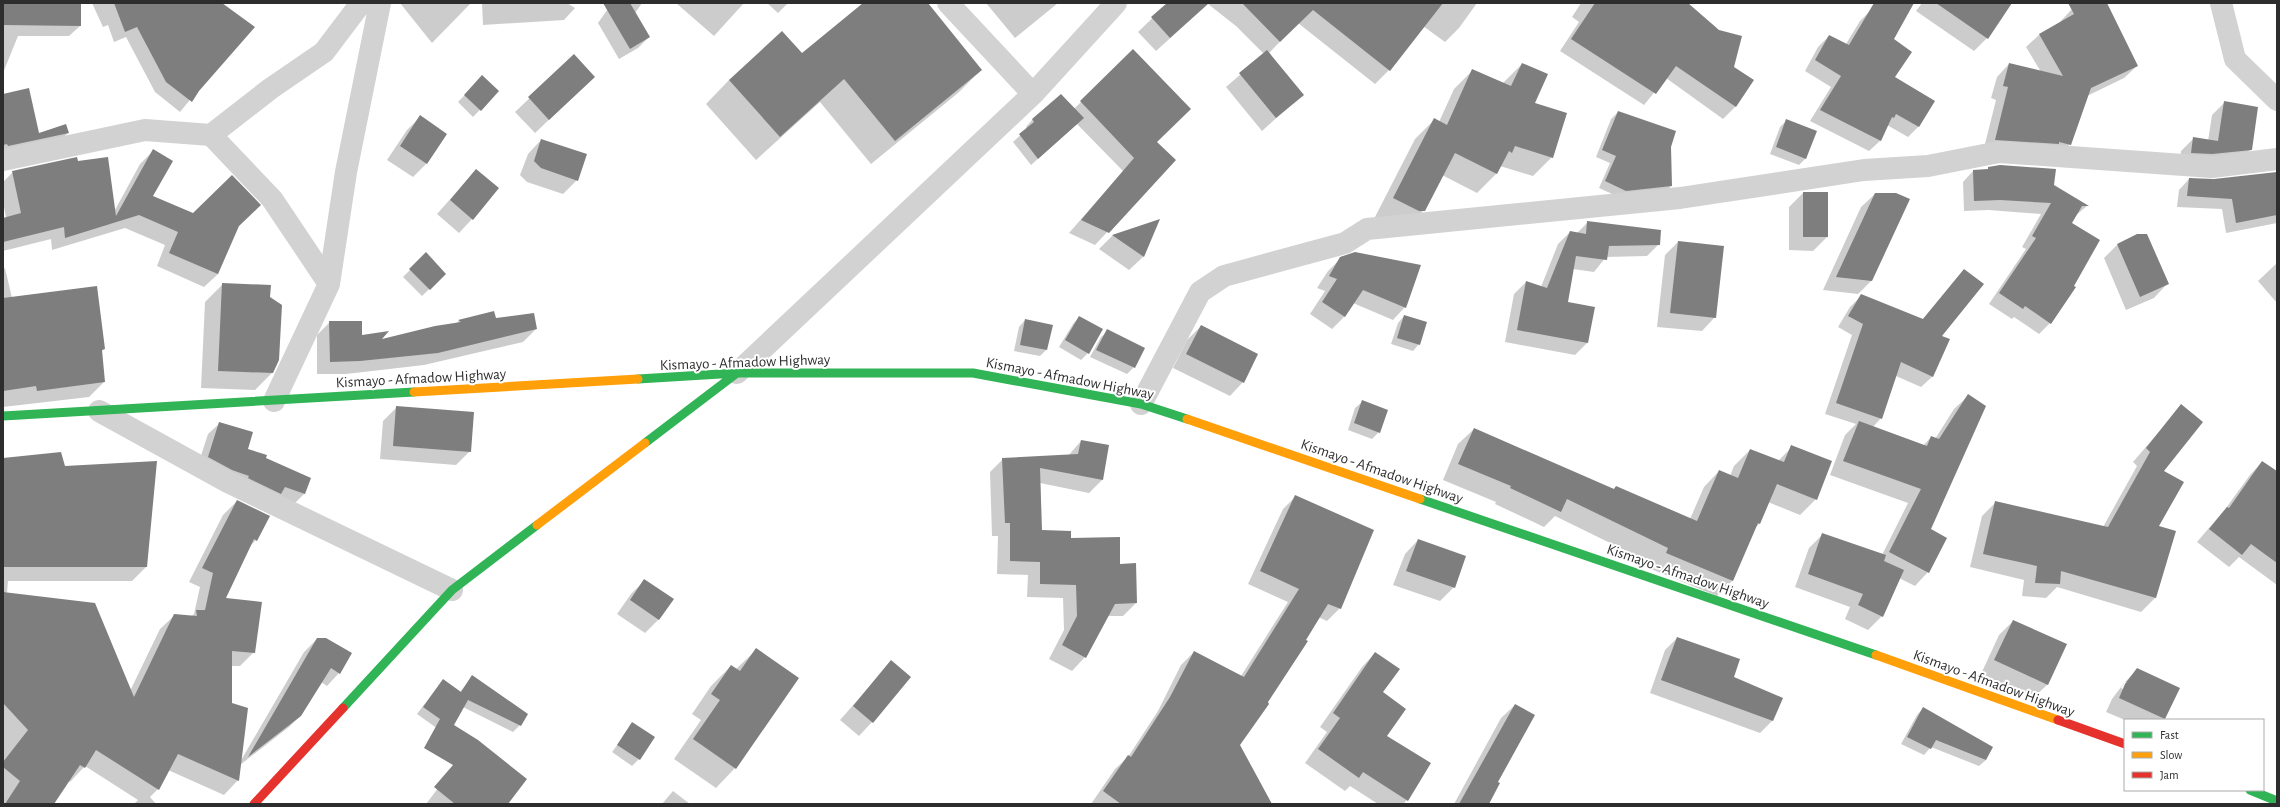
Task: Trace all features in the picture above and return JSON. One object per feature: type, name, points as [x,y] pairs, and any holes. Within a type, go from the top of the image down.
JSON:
[{"type":"main road","name":"Kismayo - Afmadow Highway","points":[[3,416],[737,373],[973,373],[1141,404],[1808,631],[2124,744]]},
{"type":"main road","points":[[254,804],[452,590],[737,373]]},
{"type":"main road","points":[[2252,791],[2277,801]]},
{"type":"street","points":[[3,160],[145,130],[211,135],[270,90],[324,52],[362,3]]},
{"type":"street","points":[[274,400],[329,284],[346,172],[380,3]]},
{"type":"street","points":[[948,3],[1033,94]]},
{"type":"street","points":[[737,373],[1033,94],[1116,3]]},
{"type":"street","points":[[2221,3],[2235,59],[2277,100]]},
{"type":"street","points":[[211,135],[272,199],[329,284]]},
{"type":"street","points":[[1141,404],[1200,292],[1224,276],[1345,243],[1367,229],[1680,198],[1864,170],[1928,166],[1999,152],[2212,167],[2277,159]]},
{"type":"street","points":[[99,411],[228,482],[452,590]]},
{"type":"building","points":[[3,3],[81,3],[81,26],[3,25]]},
{"type":"building","points":[[114,3],[222,3],[255,27],[199,91],[192,102],[166,82],[137,27],[125,32]]},
{"type":"building","points":[[603,3],[630,3],[650,37],[630,49]]},
{"type":"building","points":[[863,3],[928,3],[982,70],[895,141],[844,79],[780,137],[729,80],[782,31],[802,53]]},
{"type":"building","points":[[1167,3],[1209,3],[1170,38],[1151,17]]},
{"type":"building","points":[[1242,3],[1443,3],[1390,71],[1313,10],[1280,42]]},
{"type":"building","points":[[1595,3],[1688,3],[1719,30],[1742,36],[1734,67],[1754,80],[1736,107],[1676,66],[1656,94],[1571,39]]},
{"type":"building","points":[[1874,3],[1914,3],[1894,39],[1912,52],[1895,77],[1935,101],[1919,127],[1896,114],[1894,118],[1892,117],[1881,141],[1820,110],[1841,76],[1815,60],[1829,35],[1849,45]]},
{"type":"building","points":[[1936,3],[2012,3],[1988,39]]},
{"type":"building","points":[[2068,3],[2107,3],[2138,66],[2091,88],[2071,145],[2059,142],[2059,144],[1995,140],[2008,87],[2003,86],[2009,63],[2063,76],[2039,34],[2074,14]]},
{"type":"building","points":[[1133,49],[1191,109],[1157,142],[1176,160],[1109,233],[1081,220],[1134,158],[1080,101]]},
{"type":"building","points":[[1267,50],[1304,95],[1276,118],[1239,73]]},
{"type":"building","points":[[574,54],[595,77],[549,120],[528,97]]},
{"type":"building","points":[[1522,63],[1548,74],[1535,103],[1567,113],[1553,158],[1515,146],[1512,153],[1509,151],[1497,174],[1455,153],[1425,211],[1419,211],[1393,198],[1434,118],[1447,125],[1472,69],[1511,86]]},
{"type":"building","points":[[482,75],[499,91],[481,111],[464,95]]},
{"type":"building","points":[[29,88],[39,133],[66,124],[69,133],[8,146],[7,144],[3,145],[3,94]]},
{"type":"building","points":[[1061,94],[1084,118],[1038,159],[1019,134],[1034,122],[1032,119]]},
{"type":"building","points":[[2224,101],[2258,107],[2252,150],[2212,154],[2191,153],[2193,137],[2218,141]]},
{"type":"building","points":[[1618,111],[1676,131],[1671,147],[1672,186],[1626,191],[1605,181],[1616,156],[1602,150]]},
{"type":"building","points":[[420,115],[447,134],[427,164],[400,146]]},
{"type":"building","points":[[1786,119],[1817,131],[1806,159],[1776,147]]},
{"type":"building","points":[[541,139],[587,154],[578,181],[541,168],[534,161]]},
{"type":"building","points":[[153,149],[173,161],[153,196],[193,213],[232,175],[261,205],[239,226],[218,274],[169,253],[178,232],[139,215],[65,238],[64,227],[3,242],[3,218],[21,213],[12,171],[77,157],[78,161],[108,157],[116,216]]},
{"type":"building","points":[[2000,165],[2056,169],[2054,185],[2089,206],[2082,206],[2072,223],[2100,240],[2074,286],[2076,287],[2051,324],[2025,306],[2023,309],[1999,293],[2036,238],[2032,236],[2051,203],[2000,200],[1974,201],[1973,170],[1988,169],[1988,167]]},
{"type":"building","points":[[476,169],[499,188],[473,220],[450,200]]},
{"type":"building","points":[[2277,172],[2277,215],[2236,223],[2232,199],[2187,196],[2189,178],[2214,179]]},
{"type":"building","points":[[1803,192],[1828,192],[1828,237],[1803,237]]},
{"type":"building","points":[[1875,193],[1896,193],[1910,199],[1872,281],[1836,277]]},
{"type":"building","points":[[1160,219],[1144,257],[1112,235]]},
{"type":"building","points":[[1587,221],[1661,230],[1660,245],[1609,246],[1607,260],[1576,256],[1568,302],[1595,307],[1588,343],[1517,330],[1526,281],[1547,288],[1570,231],[1586,234]]},
{"type":"building","points":[[2137,234],[2147,234],[2169,284],[2140,297],[2117,244]]},
{"type":"building","points":[[1678,241],[1724,246],[1716,318],[1670,313]]},
{"type":"building","points":[[426,252],[446,274],[430,290],[409,269]]},
{"type":"building","points":[[1355,252],[1421,265],[1406,308],[1363,290],[1345,317],[1322,302],[1337,279],[1329,276],[1340,257]]},
{"type":"building","points":[[1964,269],[1984,284],[1942,336],[1950,339],[1933,377],[1901,362],[1882,419],[1836,403],[1863,324],[1848,316],[1861,294],[1923,319]]},
{"type":"building","points":[[222,283],[271,285],[270,297],[282,305],[279,360],[273,373],[218,371]]},
{"type":"building","points":[[97,286],[105,349],[102,350],[105,382],[37,391],[36,386],[3,391],[3,298]]},
{"type":"building","points":[[494,311],[496,318],[534,313],[537,329],[438,353],[360,361],[330,362],[329,321],[362,321],[362,335],[389,331],[382,339],[435,326],[461,322],[458,320]]},
{"type":"building","points":[[1404,315],[1427,322],[1420,345],[1397,338]]},
{"type":"building","points":[[1079,316],[1103,329],[1089,354],[1065,340]]},
{"type":"building","points":[[1025,319],[1053,325],[1047,350],[1020,345]]},
{"type":"building","points":[[1201,325],[1258,354],[1244,383],[1186,354]]},
{"type":"building","points":[[1107,329],[1145,348],[1135,368],[1096,350]]},
{"type":"building","points":[[1968,394],[1986,406],[1931,529],[1947,538],[1929,573],[1889,552],[1921,489],[1843,461],[1859,421],[1927,446],[1931,436],[1939,439]]},
{"type":"building","points":[[1362,400],[1388,410],[1380,433],[1354,423]]},
{"type":"building","points":[[2181,404],[2203,422],[2164,471],[2184,482],[2159,526],[2176,531],[2156,598],[2061,571],[2060,584],[2035,583],[2037,566],[1983,554],[1995,501],[2108,527],[2150,452],[2146,448]]},
{"type":"building","points":[[396,406],[474,412],[471,452],[393,446]]},
{"type":"building","points":[[219,422],[253,432],[248,449],[267,455],[266,458],[311,478],[305,494],[285,487],[281,494],[248,478],[249,476],[232,470],[208,457]]},
{"type":"building","points":[[1474,428],[1614,489],[1616,486],[1697,521],[1719,470],[1738,478],[1750,449],[1784,462],[1791,445],[1832,461],[1817,500],[1777,484],[1733,581],[1666,553],[1668,548],[1567,499],[1561,512],[1510,488],[1511,486],[1458,464]]},
{"type":"building","points":[[1081,440],[1109,445],[1103,480],[1040,468],[1042,530],[1071,531],[1071,538],[1120,537],[1120,564],[1136,563],[1137,603],[1115,604],[1086,658],[1062,645],[1077,616],[1076,585],[1040,584],[1040,562],[1010,561],[1010,523],[1005,523],[1002,458],[1078,454]]},
{"type":"building","points":[[61,452],[65,466],[157,461],[147,567],[3,567],[3,458]]},
{"type":"building","points":[[2262,461],[2277,471],[2277,563],[2251,544],[2242,555],[2209,529],[2227,507],[2229,508]]},
{"type":"building","points":[[1295,495],[1374,530],[1341,609],[1328,604],[1306,640],[1308,641],[1268,702],[1269,704],[1240,745],[1272,804],[1121,804],[1103,791],[1128,755],[1131,757],[1170,697],[1194,651],[1244,677],[1299,589],[1260,571]]},
{"type":"building","points":[[237,500],[270,516],[257,541],[254,539],[226,598],[262,602],[255,653],[232,651],[232,703],[248,708],[239,781],[178,754],[159,790],[96,750],[85,768],[80,765],[54,804],[5,804],[20,781],[3,767],[3,762],[28,730],[3,703],[3,592],[95,603],[134,697],[174,614],[197,616],[196,610],[205,610],[213,573],[202,568]]},
{"type":"building","points":[[1822,533],[1886,555],[1884,561],[1904,570],[1883,617],[1858,605],[1863,594],[1808,574]]},
{"type":"building","points":[[1418,539],[1466,556],[1455,588],[1406,571]]},
{"type":"building","points":[[644,579],[674,599],[659,620],[630,600]]},
{"type":"building","points":[[2013,620],[2067,644],[2048,685],[1994,660]]},
{"type":"building","points":[[1677,637],[1740,659],[1734,677],[1783,698],[1773,721],[1661,680]]},
{"type":"building","points":[[317,638],[326,638],[352,653],[340,674],[331,668],[301,716],[248,757]]},
{"type":"building","points":[[756,648],[799,678],[736,769],[693,739],[720,700],[711,694],[731,665],[740,671]]},
{"type":"building","points":[[1375,652],[1400,669],[1383,692],[1406,709],[1387,736],[1431,763],[1408,801],[1363,772],[1359,778],[1318,749],[1340,718],[1333,713]]},
{"type":"building","points":[[891,660],[911,677],[873,723],[853,706]]},
{"type":"building","points":[[2137,668],[2180,688],[2165,719],[2119,698],[2125,684]]},
{"type":"building","points":[[472,675],[528,714],[521,726],[468,700],[454,725],[478,740],[527,779],[508,804],[455,804],[434,787],[453,765],[424,748],[440,719],[423,707],[443,679],[461,692]]},
{"type":"building","points":[[1515,704],[1535,715],[1498,782],[1500,783],[1489,804],[1459,804]]},
{"type":"building","points":[[1923,707],[1993,747],[1986,760],[1936,740],[1931,749],[1907,737]]},
{"type":"building","points":[[632,722],[655,737],[640,760],[617,745]]},
{"type":"traffic: fast","points":[[645,443],[737,373]]},
{"type":"traffic: fast","points":[[638,379],[737,373],[973,373],[1141,404],[1187,419]]},
{"type":"traffic: fast","points":[[3,416],[414,392]]},
{"type":"traffic: fast","points":[[1420,499],[1876,655]]},
{"type":"traffic: fast","points":[[343,708],[452,590],[537,525]]},
{"type":"traffic: fast","points":[[2252,791],[2277,801]]},
{"type":"traffic: slow","points":[[414,392],[638,379]]},
{"type":"traffic: slow","points":[[1187,419],[1420,499]]},
{"type":"traffic: slow","points":[[537,525],[645,443]]},
{"type":"traffic: slow","points":[[1876,655],[2058,720]]},
{"type":"traffic: jam","points":[[254,804],[343,708]]},
{"type":"traffic: jam","points":[[2058,720],[2124,744]]}]
